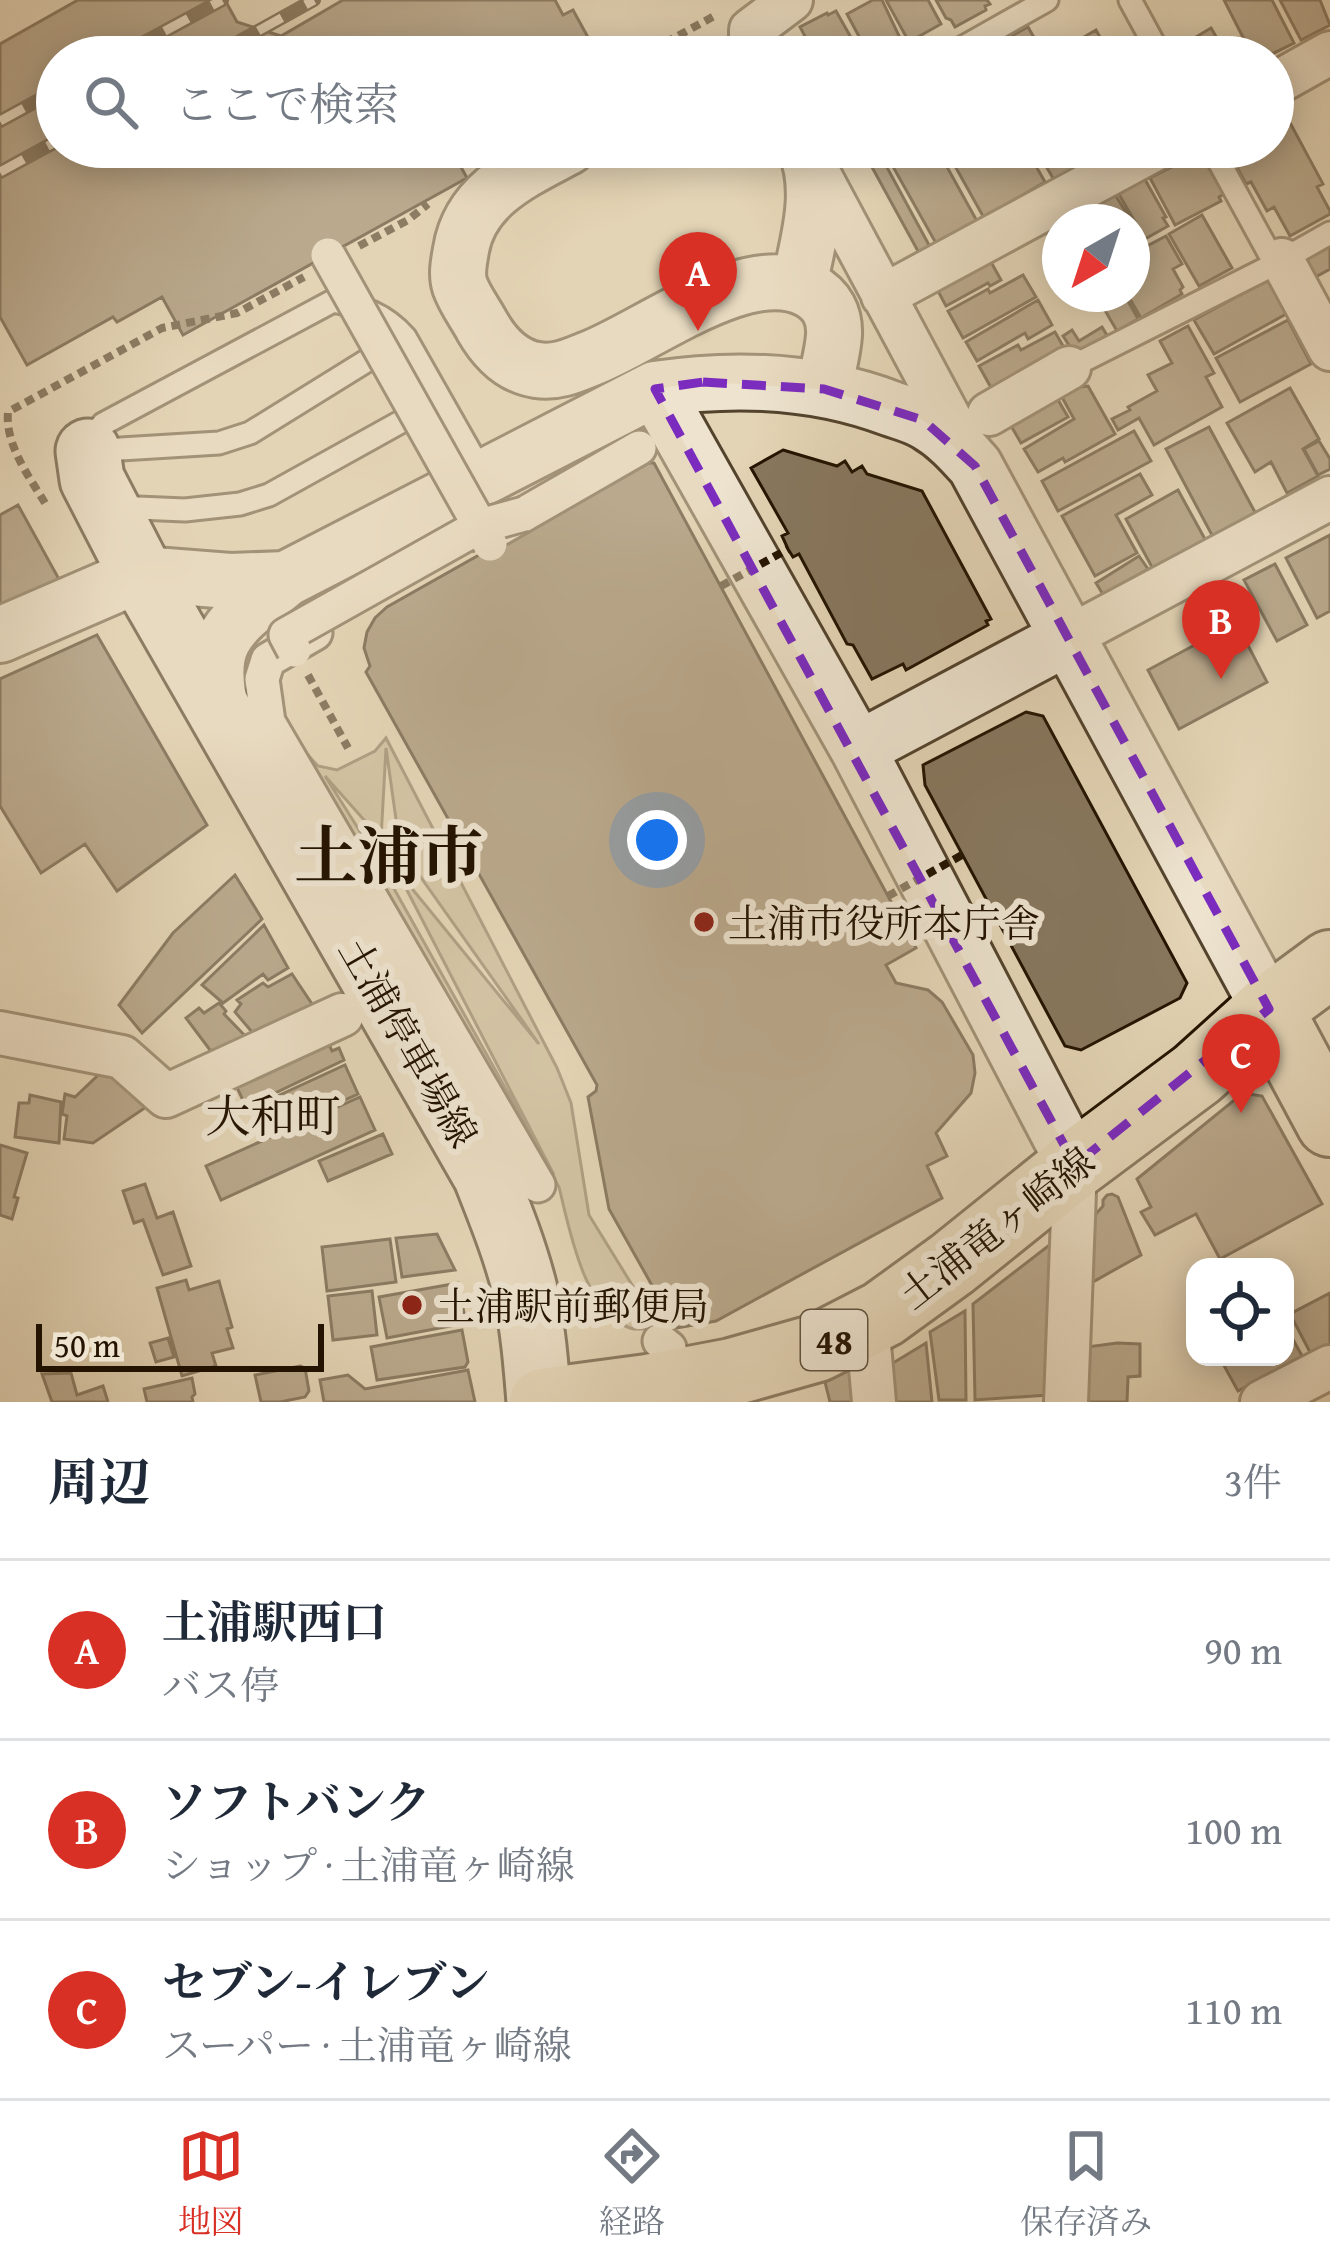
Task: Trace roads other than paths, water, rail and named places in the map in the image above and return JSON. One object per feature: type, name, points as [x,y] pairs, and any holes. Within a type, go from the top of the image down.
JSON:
[{"type":"main road","name":"土浦停車場線","points":[[97,479],[141,574],[485,1175],[525,1292],[541,1402]]},
{"type":"main road","name":"土浦竜ヶ崎線","points":[[541,1402],[732,1372],[817,1348],[883,1314],[1196,1074],[1269,1009],[1330,964]]},
{"type":"main road","points":[[1269,1009],[1330,1123]]},
{"type":"street","points":[[752,36],[760,6]]},
{"type":"street","points":[[1294,73],[1330,53]]},
{"type":"street","points":[[529,168],[482,202],[463,238],[458,282],[493,344],[513,362],[534,370],[558,371],[724,294],[777,282],[799,286],[827,303],[834,338],[824,389]]},
{"type":"street","points":[[799,286],[814,205],[810,168]]},
{"type":"street","points":[[815,168],[1269,1009]]},
{"type":"street","points":[[883,296],[1120,168]]},
{"type":"street","points":[[328,255],[485,516]]},
{"type":"street","points":[[1279,262],[1330,349]]},
{"type":"street","points":[[988,414],[1069,368]]},
{"type":"street","points":[[294,650],[286,635],[485,516],[655,389],[704,382],[764,382],[824,389],[923,420],[951,439],[975,466]]},
{"type":"street","points":[[655,389],[857,749],[1075,1165],[1066,1402]]},
{"type":"street","points":[[538,1185],[268,722],[262,679],[268,660],[639,448]]},
{"type":"street","points":[[857,749],[1330,498]]},
{"type":"street","points":[[0,634],[141,574],[286,578],[485,516],[524,514]]},
{"type":"street","points":[[223,716],[214,683],[221,644],[238,619],[286,578]]},
{"type":"street","points":[[0,1033],[122,1057],[166,1096],[342,1016]]},
{"type":"street","points":[[867,1322],[874,1402]]},
{"type":"street","points":[[1262,1402],[1330,1366]]},
{"type":"lane","points":[[983,36],[1047,0]]},
{"type":"lane","points":[[1130,0],[1150,36]]},
{"type":"lane","points":[[1223,168],[1279,262]]},
{"type":"lane","points":[[1069,368],[1330,233]]},
{"type":"lane","points":[[97,479],[93,437],[103,424],[333,301],[388,319],[405,337],[441,400],[485,516]]},
{"type":"lane","points":[[97,479],[250,433],[405,337]]},
{"type":"lane","points":[[97,479],[185,510],[240,504],[269,495],[441,400]]},
{"type":"railway","points":[[156,36],[222,0]]},
{"type":"railway","points":[[249,36],[314,0]]},
{"type":"railway","points":[[0,121],[36,101]]},
{"type":"railway","points":[[0,172],[36,152]]},
{"type":"place","name":"土浦駅西口","points":[[698,331]]},
{"type":"place","name":"ソフトバンク","points":[[1221,679]]},
{"type":"place","name":"土浦市役所本庁舎","points":[[704,922]]},
{"type":"place","name":"セブン-イレブン","points":[[1241,1113]]},
{"type":"place","name":"土浦駅前郵便局","points":[[412,1305]]},
{"type":"district","name":"土浦市","points":[[389,855]]},
{"type":"district","name":"大和町","points":[[273,1115]]}]
